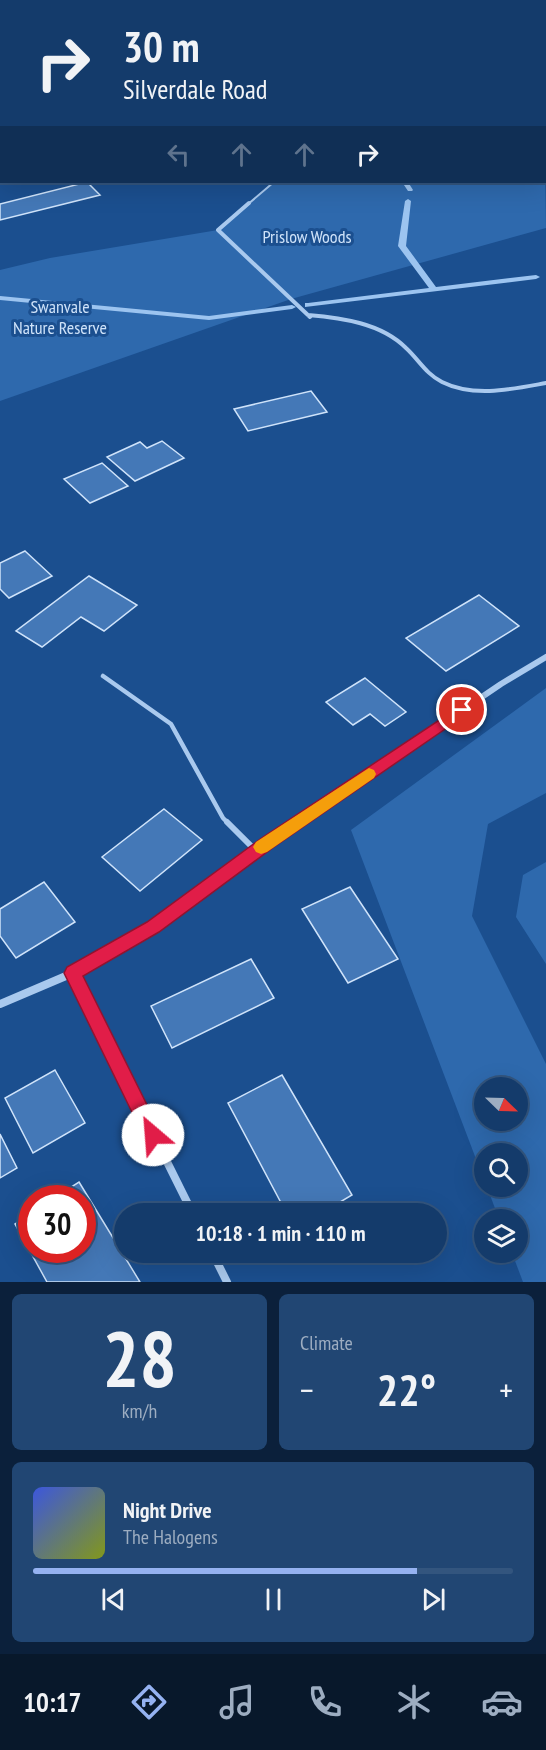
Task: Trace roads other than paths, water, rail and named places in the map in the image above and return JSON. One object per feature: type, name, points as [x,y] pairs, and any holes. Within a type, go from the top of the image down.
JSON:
[{"type":"street","points":[[0,1004],[73,973],[153,927],[256,851],[501,684],[546,657]]},
{"type":"street","points":[[73,973],[188,1203]]},
{"type":"street","points":[[218,1263],[227,1282]]},
{"type":"lane","points":[[273,183],[218,230],[309,316],[338,318],[384,333],[404,345],[417,363],[432,377],[451,386],[474,391],[508,390],[546,383]]},
{"type":"lane","points":[[103,675],[171,724],[223,818],[256,851]]},
{"type":"waterway","points":[[406,183],[410,190]]},
{"type":"waterway","points":[[408,201],[402,246],[433,288]]},
{"type":"waterway","points":[[308,305],[536,277]]},
{"type":"waterway","points":[[0,298],[209,318],[292,307]]},
{"type":"park label","name":"Prislow Woods","points":[[307,237]]},
{"type":"park label","name":"Swanvale Nature Reserve","points":[[60,317]]}]
